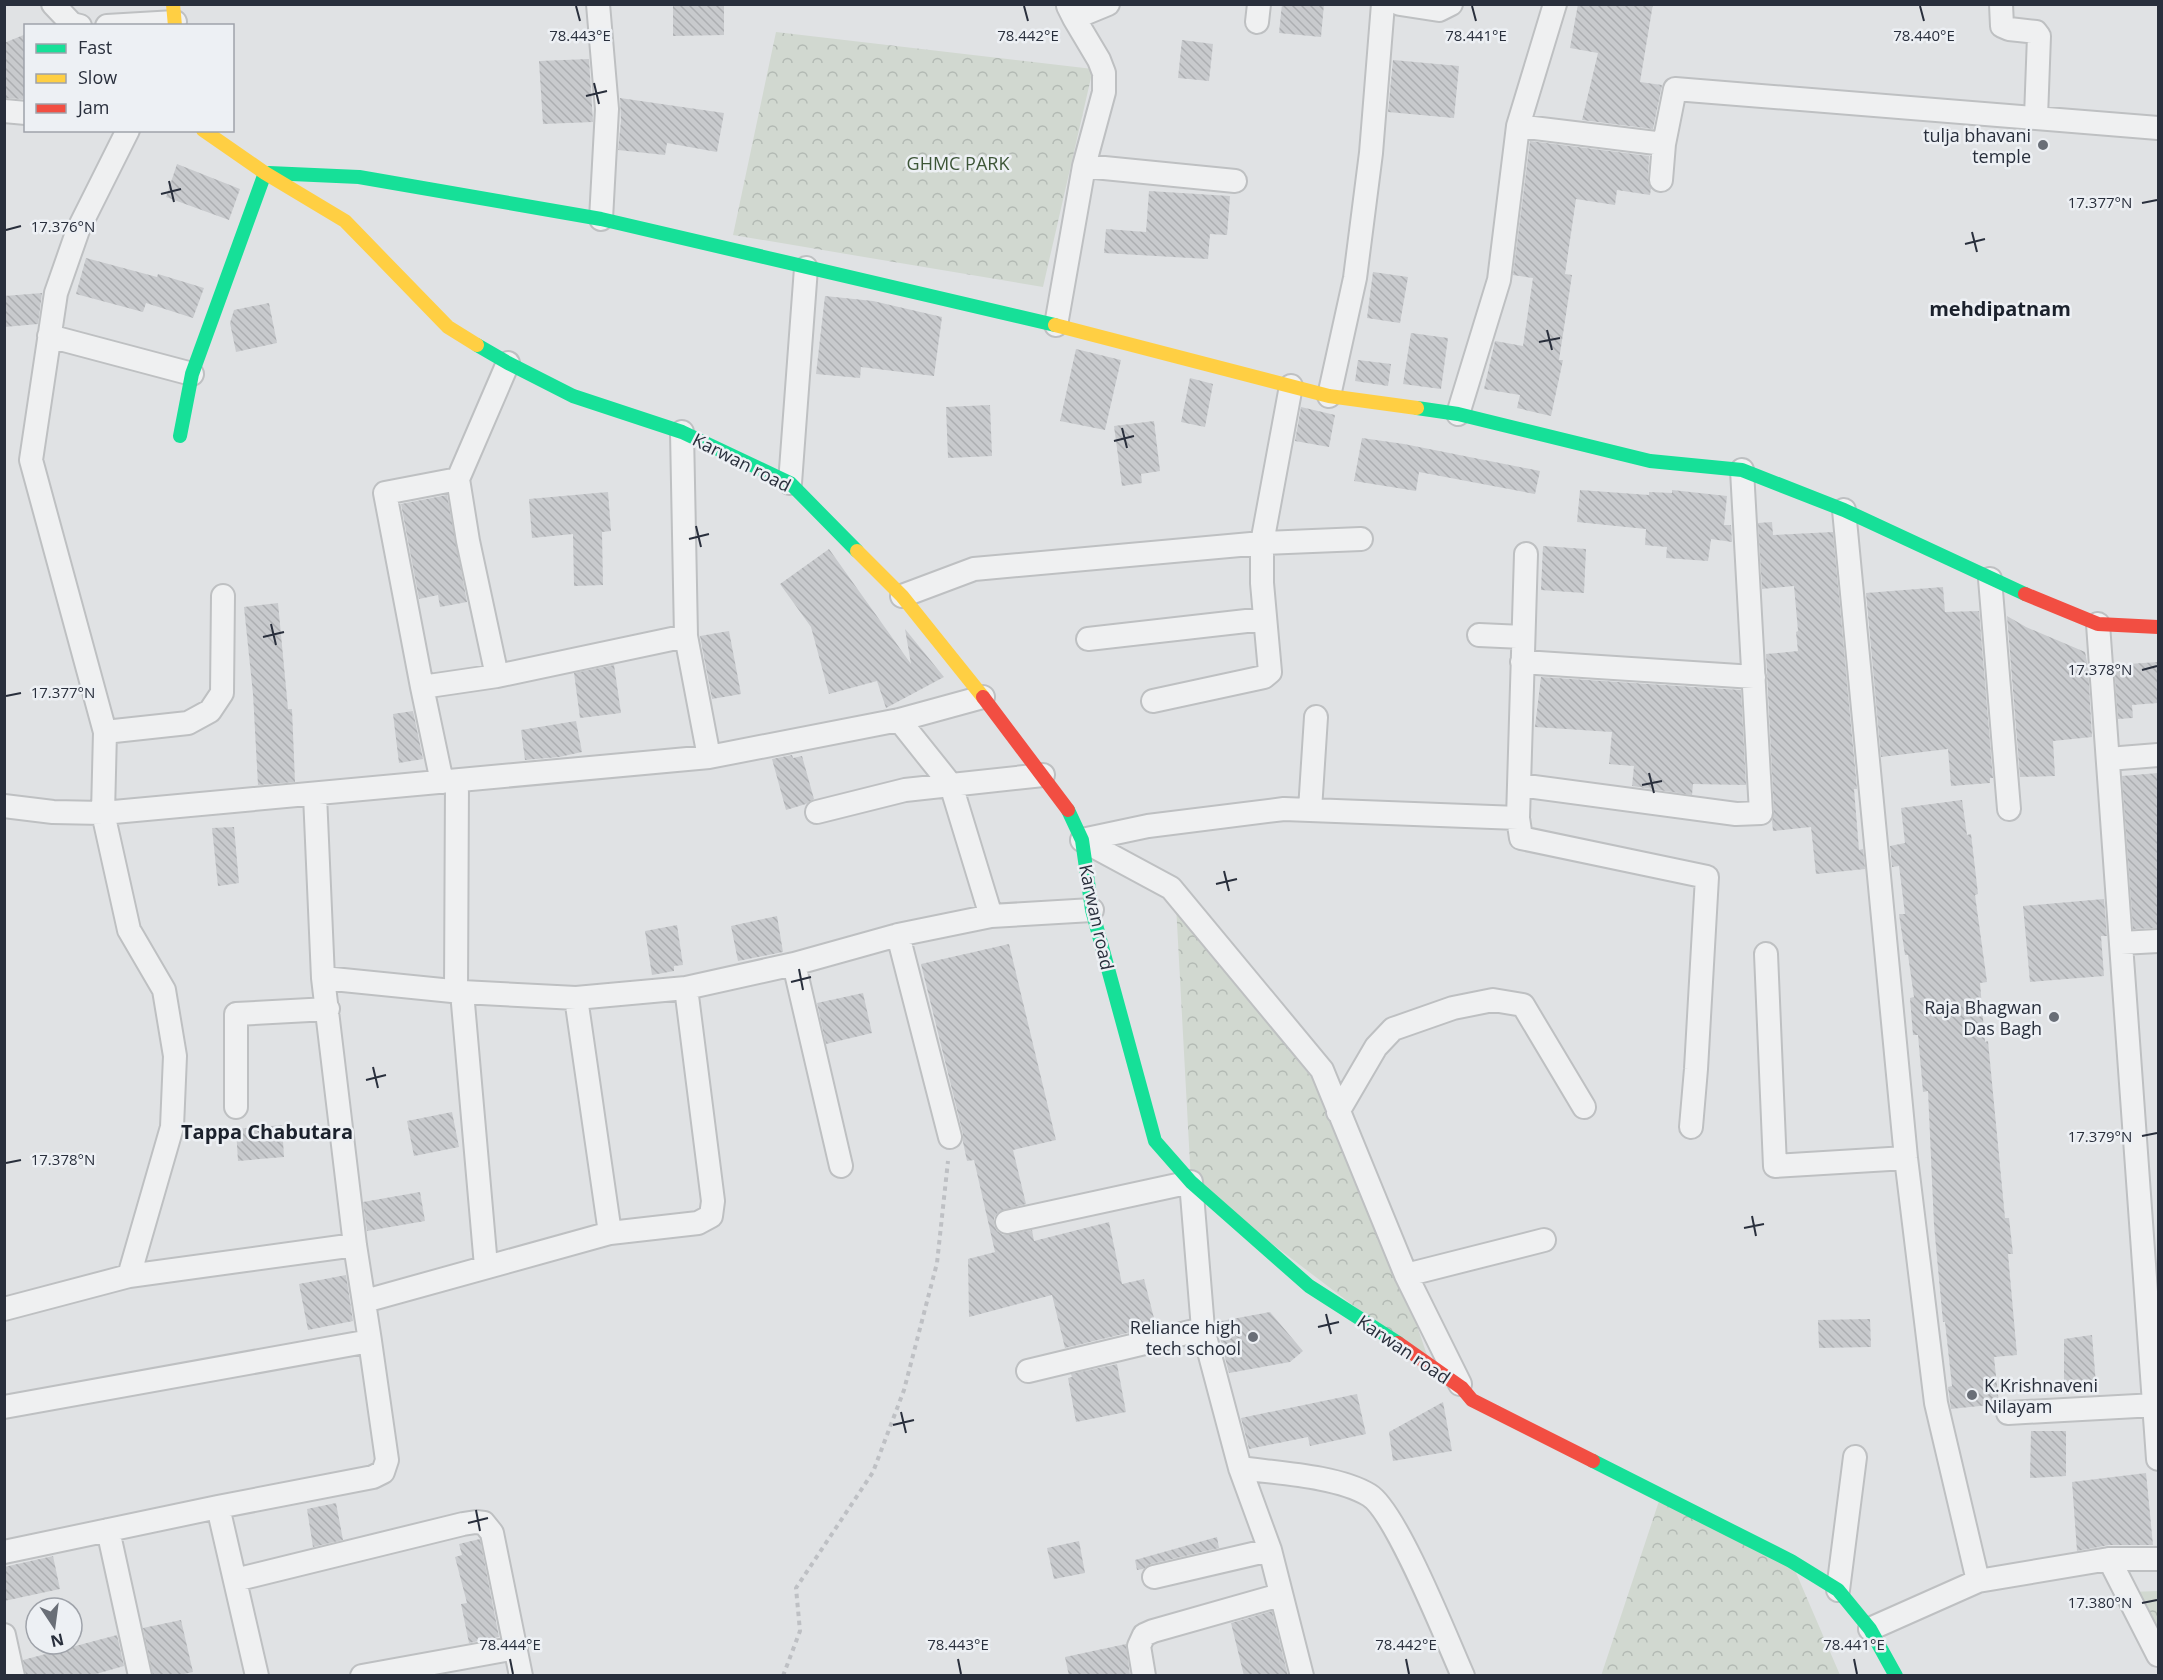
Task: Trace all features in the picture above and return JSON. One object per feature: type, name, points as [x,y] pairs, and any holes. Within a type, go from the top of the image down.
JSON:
[{"type":"street","points":[[52,4],[72,24]]},
{"type":"street","points":[[598,4],[607,109],[601,219]]},
{"type":"street","points":[[1056,325],[1084,166],[1104,92],[1104,73],[1099,60],[1071,11],[1108,4]]},
{"type":"street","points":[[1329,396],[1355,278],[1371,153],[1383,4]]},
{"type":"street","points":[[1400,4],[1439,10],[1451,4]]},
{"type":"street","points":[[1458,414],[1498,280],[1518,126],[1555,4]]},
{"type":"street","points":[[2001,4],[2002,26],[2036,32],[2039,36],[2036,117]]},
{"type":"street","points":[[124,24],[174,18]]},
{"type":"street","points":[[1661,180],[1664,144],[1675,89],[2158,128]]},
{"type":"street","points":[[4,111],[24,113]]},
{"type":"street","points":[[1518,126],[1664,144]]},
{"type":"street","points":[[127,132],[78,230],[56,293],[32,460],[105,732],[103,813],[129,930],[164,990],[175,1056],[172,1127],[129,1276]]},
{"type":"street","name":"Karwan road","points":[[206,132],[266,173],[345,221],[448,327],[508,363],[573,396],[682,432],[790,483],[902,596],[1066,806],[1082,840],[1092,910],[1155,1141],[1191,1182],[1309,1286],[1430,1364],[1462,1388],[1472,1400],[1791,1561],[1838,1590],[1870,1629],[1896,1676]]},
{"type":"street","points":[[1084,166],[1236,181]]},
{"type":"street","points":[[180,436],[192,374],[266,173],[359,177],[601,219],[1056,325],[1329,396],[1458,414],[1650,461],[1742,470],[1844,510],[1989,579],[2098,624],[2158,627]]},
{"type":"street","points":[[790,483],[806,268]]},
{"type":"street","points":[[49,336],[192,374]]},
{"type":"street","points":[[497,675],[468,541],[458,479],[508,363]]},
{"type":"street","points":[[1153,701],[1268,675],[1271,668],[1264,619],[1263,543],[1291,386]]},
{"type":"street","points":[[682,432],[686,636],[709,757]]},
{"type":"street","points":[[1519,785],[1736,814],[1761,813],[1742,470]]},
{"type":"street","points":[[458,479],[385,493],[422,687],[449,782],[459,991],[486,1266]]},
{"type":"street","points":[[1844,510],[1906,1158],[1936,1403],[1978,1581]]},
{"type":"street","points":[[902,596],[974,568],[1263,543],[1360,539]]},
{"type":"street","points":[[1526,554],[1518,818],[1521,838],[1707,877],[1691,1127]]},
{"type":"street","points":[[1989,579],[2009,809]]},
{"type":"street","points":[[105,732],[188,723],[210,711],[222,693],[223,596]]},
{"type":"street","points":[[1088,639],[1264,619]]},
{"type":"street","points":[[2098,624],[2121,943],[2153,1310],[2158,1460]]},
{"type":"street","points":[[1479,635],[1523,637]]},
{"type":"street","points":[[422,687],[497,675],[686,636]]},
{"type":"street","points":[[1522,662],[1754,677]]},
{"type":"street","points":[[4,806],[53,813],[103,813],[709,757],[898,720],[983,697]]},
{"type":"street","points":[[1310,810],[1316,717]]},
{"type":"street","points":[[898,720],[951,785],[991,916]]},
{"type":"street","points":[[2108,759],[2158,755]]},
{"type":"street","points":[[817,812],[905,790],[1043,775]]},
{"type":"street","points":[[4,1552],[374,1477],[383,1472],[387,1460],[355,1245],[323,978],[315,795]]},
{"type":"street","points":[[1082,840],[1160,825],[1284,809],[1518,818]]},
{"type":"street","points":[[1082,840],[1171,888],[1322,1070],[1407,1275],[1462,1388]]},
{"type":"street","points":[[323,978],[459,991],[576,998],[686,988],[794,964],[898,935],[991,916],[1092,910]]},
{"type":"street","points":[[898,935],[950,1137]]},
{"type":"street","points":[[2121,943],[2158,940]]},
{"type":"street","points":[[1766,954],[1775,1166],[1906,1158]]},
{"type":"street","points":[[794,964],[841,1166]]},
{"type":"street","points":[[365,1301],[610,1233],[698,1223],[711,1216],[712,1201],[686,988]]},
{"type":"street","points":[[576,998],[610,1233]]},
{"type":"street","points":[[1338,1112],[1376,1047],[1393,1029],[1453,1008],[1493,1000],[1523,1005],[1584,1107]]},
{"type":"street","points":[[236,1107],[236,1014],[328,1009]]},
{"type":"street","points":[[1007,1222],[1191,1182],[1203,1329],[1240,1468],[1270,1550],[1302,1676]]},
{"type":"street","points":[[1407,1275],[1544,1239]]},
{"type":"street","points":[[4,1309],[129,1276],[355,1245]]},
{"type":"street","points":[[1028,1371],[1203,1329]]},
{"type":"street","points":[[4,1407],[370,1341]]},
{"type":"street","points":[[2008,1413],[2155,1405]]},
{"type":"street","points":[[1838,1590],[1855,1457]]},
{"type":"street","points":[[1240,1468],[1338,1482],[1370,1495],[1395,1527],[1463,1676]]},
{"type":"street","points":[[218,1507],[257,1676]]},
{"type":"street","points":[[235,1580],[463,1524],[484,1523],[492,1533],[521,1676]]},
{"type":"street","points":[[108,1530],[140,1676]]},
{"type":"street","points":[[1154,1577],[1270,1550]]},
{"type":"street","points":[[2109,1559],[2158,1655]]},
{"type":"street","points":[[1870,1629],[1978,1581],[2109,1559],[2158,1559]]},
{"type":"street","points":[[1144,1676],[1139,1646],[1144,1635],[1280,1595]]},
{"type":"street","points":[[4,1635],[13,1676]]},
{"type":"street","points":[[362,1676],[516,1648]]},
{"type":"path","points":[[783,1676],[800,1631],[796,1588],[873,1472],[904,1390],[937,1263],[950,1137]]},
{"type":"green space","name":"GHMC PARK","points":[[776,32],[1093,69],[1043,287],[733,235]]},
{"type":"green space","points":[[1176,905],[1350,1127],[1430,1364],[1191,1182]]},
{"type":"green space","points":[[1661,1495],[1791,1561],[1840,1675],[1601,1676]]},
{"type":"green space","points":[[2158,1591],[2158,1638],[2131,1592]]},
{"type":"building","points":[[673,4],[724,4],[724,35],[673,36]]},
{"type":"building","points":[[1282,4],[1324,4],[1321,37],[1279,33]]},
{"type":"building","points":[[1578,4],[1653,4],[1640,82],[1662,85],[1653,129],[1582,120],[1598,53],[1570,48]]},
{"type":"building","points":[[24,35],[23,99],[4,98],[4,43]]},
{"type":"building","points":[[1182,40],[1213,44],[1209,81],[1178,78]]},
{"type":"building","points":[[589,59],[593,122],[543,124],[539,61]]},
{"type":"building","points":[[1393,60],[1459,66],[1454,118],[1388,112]]},
{"type":"building","points":[[620,98],[724,113],[717,152],[667,143],[665,155],[618,150],[621,121]]},
{"type":"building","points":[[1530,141],[1649,156],[1650,195],[1617,190],[1615,205],[1576,199],[1565,274],[1572,275],[1559,360],[1563,360],[1551,416],[1517,408],[1520,395],[1484,389],[1495,341],[1523,346],[1533,278],[1513,275]]},
{"type":"building","points":[[177,164],[240,189],[229,220],[166,197]]},
{"type":"building","points":[[1149,191],[1230,196],[1227,235],[1210,234],[1208,259],[1104,253],[1106,229],[1146,232]]},
{"type":"building","points":[[86,258],[157,277],[158,274],[204,288],[193,318],[146,303],[143,312],[76,294]]},
{"type":"building","points":[[1373,272],[1408,277],[1400,323],[1367,318]]},
{"type":"building","points":[[42,293],[38,324],[4,327],[4,296]]},
{"type":"building","points":[[825,296],[873,301],[942,317],[934,376],[861,367],[860,378],[816,374]]},
{"type":"building","points":[[269,303],[277,343],[236,352],[230,323],[234,310]]},
{"type":"building","points":[[1411,333],[1448,338],[1441,389],[1403,384]]},
{"type":"building","points":[[1076,349],[1121,360],[1105,430],[1060,421]]},
{"type":"building","points":[[1358,360],[1391,364],[1388,386],[1355,381]]},
{"type":"building","points":[[1190,378],[1213,384],[1205,427],[1181,422]]},
{"type":"building","points":[[990,405],[992,456],[948,458],[946,407]]},
{"type":"building","points":[[1301,407],[1335,415],[1329,447],[1295,441]]},
{"type":"building","points":[[1154,421],[1160,471],[1141,474],[1142,483],[1122,486],[1114,426]]},
{"type":"building","points":[[1362,438],[1540,471],[1535,494],[1419,472],[1416,491],[1354,481]]},
{"type":"building","points":[[1580,490],[1649,495],[1649,492],[1672,493],[1672,490],[1727,496],[1724,525],[1731,525],[1732,542],[1711,539],[1708,561],[1666,558],[1667,547],[1645,545],[1646,529],[1577,522]]},
{"type":"building","points":[[608,492],[611,531],[602,532],[603,585],[574,586],[573,534],[532,538],[529,499]]},
{"type":"building","points":[[447,495],[467,602],[440,607],[438,595],[419,599],[401,504]]},
{"type":"building","points":[[1772,522],[1773,535],[1833,532],[1857,789],[1854,789],[1859,850],[1863,849],[1865,869],[1816,874],[1811,827],[1773,831],[1766,654],[1798,651],[1796,632],[1798,631],[1794,586],[1762,589],[1758,523]]},
{"type":"building","points":[[1543,546],[1586,549],[1584,593],[1541,590]]},
{"type":"building","points":[[829,549],[911,664],[905,629],[944,677],[886,708],[877,681],[829,694],[811,627],[780,584]]},
{"type":"building","points":[[1943,587],[1945,612],[1979,611],[1993,778],[1990,778],[1990,783],[1951,786],[1948,749],[1881,757],[1866,593]]},
{"type":"building","points":[[278,603],[288,709],[292,709],[295,782],[258,785],[253,694],[244,607]]},
{"type":"building","points":[[2007,616],[2026,627],[2085,652],[2092,737],[2053,741],[2055,776],[2020,777]]},
{"type":"building","points":[[729,631],[741,694],[712,699],[700,636]]},
{"type":"building","points":[[2158,662],[2158,703],[2132,705],[2133,718],[2118,719],[2114,665]]},
{"type":"building","points":[[614,665],[621,713],[580,718],[574,673]]},
{"type":"building","points":[[1541,677],[1741,690],[1746,785],[1693,784],[1692,795],[1632,786],[1634,766],[1609,764],[1612,732],[1535,727]]},
{"type":"building","points":[[413,711],[423,759],[399,763],[393,714]]},
{"type":"building","points":[[576,721],[582,752],[525,760],[521,730]]},
{"type":"building","points":[[792,755],[793,758],[802,756],[814,799],[786,810],[772,759]]},
{"type":"building","points":[[2158,773],[2158,928],[2133,929],[2122,776]]},
{"type":"building","points":[[1962,800],[1967,835],[1971,834],[1978,894],[1975,895],[1987,982],[1980,983],[1985,1042],[1988,1041],[2005,1218],[2009,1218],[2013,1254],[2008,1254],[2017,1355],[1994,1357],[1999,1404],[1951,1409],[1948,1387],[1952,1386],[1945,1322],[1943,1322],[1934,1225],[1928,1091],[1923,1092],[1918,1035],[1913,1035],[1910,998],[1914,997],[1899,914],[1905,914],[1899,866],[1892,867],[1890,846],[1905,843],[1901,808]]},
{"type":"building","points":[[234,827],[239,883],[218,886],[212,828]]},
{"type":"building","points":[[2104,899],[2107,936],[2101,936],[2104,976],[2030,982],[2023,906]]},
{"type":"building","points":[[777,916],[783,952],[738,961],[731,926]]},
{"type":"building","points":[[677,925],[683,965],[674,966],[674,971],[652,975],[645,931]]},
{"type":"building","points":[[1009,944],[1056,1140],[1013,1150],[1026,1204],[998,1212],[994,1218],[994,1225],[1003,1235],[1032,1230],[1034,1241],[1109,1222],[1122,1284],[1144,1279],[1156,1326],[1065,1348],[1052,1295],[969,1317],[968,1259],[995,1252],[974,1160],[967,1161],[963,1134],[921,964]]},
{"type":"building","points":[[863,993],[872,1033],[826,1044],[817,1003]]},
{"type":"building","points":[[452,1112],[459,1147],[414,1156],[407,1121]]},
{"type":"building","points":[[282,1125],[284,1157],[238,1161],[236,1129]]},
{"type":"building","points":[[420,1192],[425,1221],[367,1231],[363,1202]]},
{"type":"building","points":[[346,1275],[353,1321],[308,1330],[299,1284]]},
{"type":"building","name":"Reliance high tech school","points":[[1270,1312],[1303,1351],[1290,1362],[1229,1373],[1216,1322]]},
{"type":"building","points":[[1870,1319],[1871,1347],[1819,1348],[1818,1320]]},
{"type":"building","points":[[2092,1335],[2096,1384],[2064,1387],[2064,1339]]},
{"type":"building","points":[[1117,1364],[1126,1412],[1076,1422],[1068,1378],[1072,1377],[1071,1374]]},
{"type":"building","points":[[1357,1394],[1366,1434],[1310,1446],[1308,1437],[1249,1449],[1241,1418]]},
{"type":"building","points":[[1443,1402],[1452,1451],[1393,1461],[1389,1432]]},
{"type":"building","points":[[2031,1431],[2066,1431],[2066,1476],[2030,1478]]},
{"type":"building","points":[[2146,1473],[2153,1545],[2109,1545],[2077,1551],[2072,1482]]},
{"type":"building","points":[[336,1503],[343,1540],[313,1547],[307,1509]]},
{"type":"building","points":[[1217,1537],[1219,1548],[1151,1564],[1137,1570],[1135,1560]]},
{"type":"building","points":[[480,1539],[499,1637],[469,1643],[461,1604],[467,1603],[455,1557],[462,1555],[459,1544]]},
{"type":"building","points":[[1079,1541],[1085,1573],[1054,1579],[1047,1548]]},
{"type":"building","points":[[53,1556],[60,1589],[4,1601],[4,1567]]},
{"type":"building","points":[[1272,1611],[1288,1676],[1244,1676],[1231,1623]]},
{"type":"building","points":[[181,1620],[193,1672],[175,1676],[153,1676],[143,1628]]},
{"type":"building","points":[[117,1635],[124,1666],[89,1676],[26,1676],[23,1660],[38,1656],[84,1656],[84,1644]]},
{"type":"building","points":[[1126,1644],[1130,1676],[1069,1676],[1065,1657]]},
{"type":"traffic: fast","points":[[180,436],[192,374],[265,173]]},
{"type":"traffic: fast","points":[[269,173],[359,177],[601,219],[1055,325]]},
{"type":"traffic: fast","points":[[477,345],[573,396],[682,432],[790,483],[857,551]]},
{"type":"traffic: fast","points":[[1417,408],[1458,414],[1650,461],[1742,470],[1844,510],[2025,594]]},
{"type":"traffic: fast","points":[[1068,810],[1082,840],[1092,910],[1155,1141],[1191,1182],[1309,1286],[1398,1343]]},
{"type":"traffic: fast","points":[[1593,1461],[1791,1561],[1838,1590],[1870,1629],[1896,1676]]},
{"type":"traffic: slow","points":[[173,4],[175,24]]},
{"type":"traffic: slow","points":[[206,132],[265,173],[345,221],[448,327],[477,345]]},
{"type":"traffic: slow","points":[[1055,325],[1329,396],[1417,408]]},
{"type":"traffic: slow","points":[[857,551],[902,596],[983,697]]},
{"type":"traffic: jam","points":[[2025,594],[2098,624],[2158,627]]},
{"type":"traffic: jam","points":[[983,697],[1068,810]]},
{"type":"traffic: jam","points":[[1398,1343],[1462,1388],[1472,1400],[1593,1461]]},
{"type":"place","name":"tulja bhavani temple","points":[[2043,145]]},
{"type":"place","name":"Raja Bhagwan Das Bagh","points":[[2054,1017]]},
{"type":"place","name":"Reliance high tech school","points":[[1253,1337]]},
{"type":"place","name":"K.Krishnaveni Nilayam","points":[[1972,1395]]},
{"type":"district","name":"mehdipatnam","points":[[2000,308]]},
{"type":"district","name":"Tappa Chabutara","points":[[267,1131]]}]
